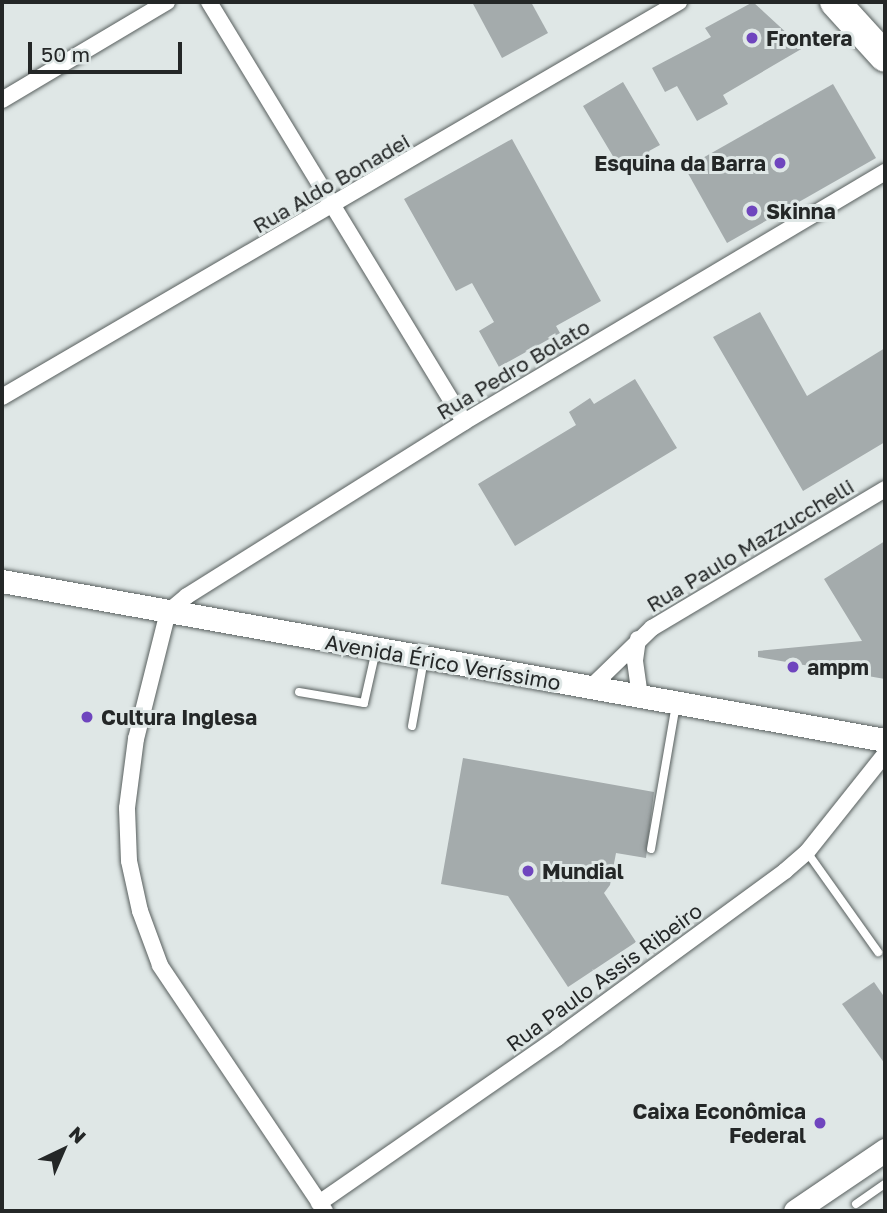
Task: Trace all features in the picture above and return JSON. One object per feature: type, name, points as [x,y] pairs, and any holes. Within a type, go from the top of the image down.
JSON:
[{"type":"highway","points":[[835,2],[885,57]]},
{"type":"main road","name":"Avenida Érico Veríssimo","points":[[2,581],[589,689],[885,740]]},
{"type":"main road","points":[[795,1211],[883,1157]]},
{"type":"street","points":[[2,100],[167,2]]},
{"type":"street","points":[[209,2],[464,422]]},
{"type":"street","name":"Rua Aldo Bonadei","points":[[2,397],[332,207],[679,2]]},
{"type":"street","name":"Rua Pedro Bolato","points":[[169,612],[187,596],[464,422],[885,172]]},
{"type":"street","name":"Rua Paulo Mazzucchelli","points":[[589,689],[638,639],[885,489]]},
{"type":"street","points":[[169,612],[135,739],[127,808],[129,861],[139,912],[160,965],[322,1207]]},
{"type":"street","name":"Rua Paulo Mazzucchelli","points":[[638,639],[635,661],[640,698]]},
{"type":"street","name":"Rua Paulo Assis Ribeiro","points":[[322,1207],[557,1038],[807,852],[885,754]]},
{"type":"lane","points":[[299,692],[364,703],[376,650]]},
{"type":"lane","points":[[412,726],[424,659]]},
{"type":"lane","points":[[652,849],[676,704]]},
{"type":"lane","points":[[807,852],[878,952]]},
{"type":"lane","points":[[856,1204],[885,1184]]},
{"type":"building","points":[[472,2],[531,2],[548,33],[502,58]]},
{"type":"building","points":[[753,2],[803,48],[723,95],[728,104],[697,121],[677,86],[665,92],[652,68],[711,37],[705,28]]},
{"type":"building","points":[[623,82],[660,145],[649,151],[652,157],[632,169],[628,164],[620,168],[583,106]]},
{"type":"building","name":"Esquina da Barra","points":[[833,84],[876,158],[727,243],[685,168]]},
{"type":"building","points":[[512,139],[601,301],[556,326],[560,333],[499,367],[479,331],[494,322],[472,283],[456,291],[404,199]]},
{"type":"building","points":[[760,312],[807,396],[885,348],[885,442],[803,491],[713,337]]},
{"type":"building","points":[[635,379],[677,448],[515,546],[478,484],[576,425],[569,412],[590,398],[594,404]]},
{"type":"building","points":[[885,541],[885,679],[758,657],[758,651],[862,641],[824,579]]},
{"type":"building","name":"Mundial","points":[[463,758],[654,792],[646,858],[616,853],[610,885],[604,893],[636,942],[568,987],[508,896],[441,884]]},
{"type":"building","points":[[874,982],[885,998],[885,1064],[842,1004]]},
{"type":"place","name":"Frontera","points":[[752,38]]},
{"type":"place","name":"Esquina da Barra","points":[[780,163]]},
{"type":"place","name":"Skinna","points":[[752,211]]},
{"type":"place","name":"ampm","points":[[793,667]]},
{"type":"place","name":"Cultura Inglesa","points":[[87,717]]},
{"type":"place","name":"Mundial","points":[[528,871]]},
{"type":"place","name":"Caixa Econômica Federal","points":[[820,1123]]}]
